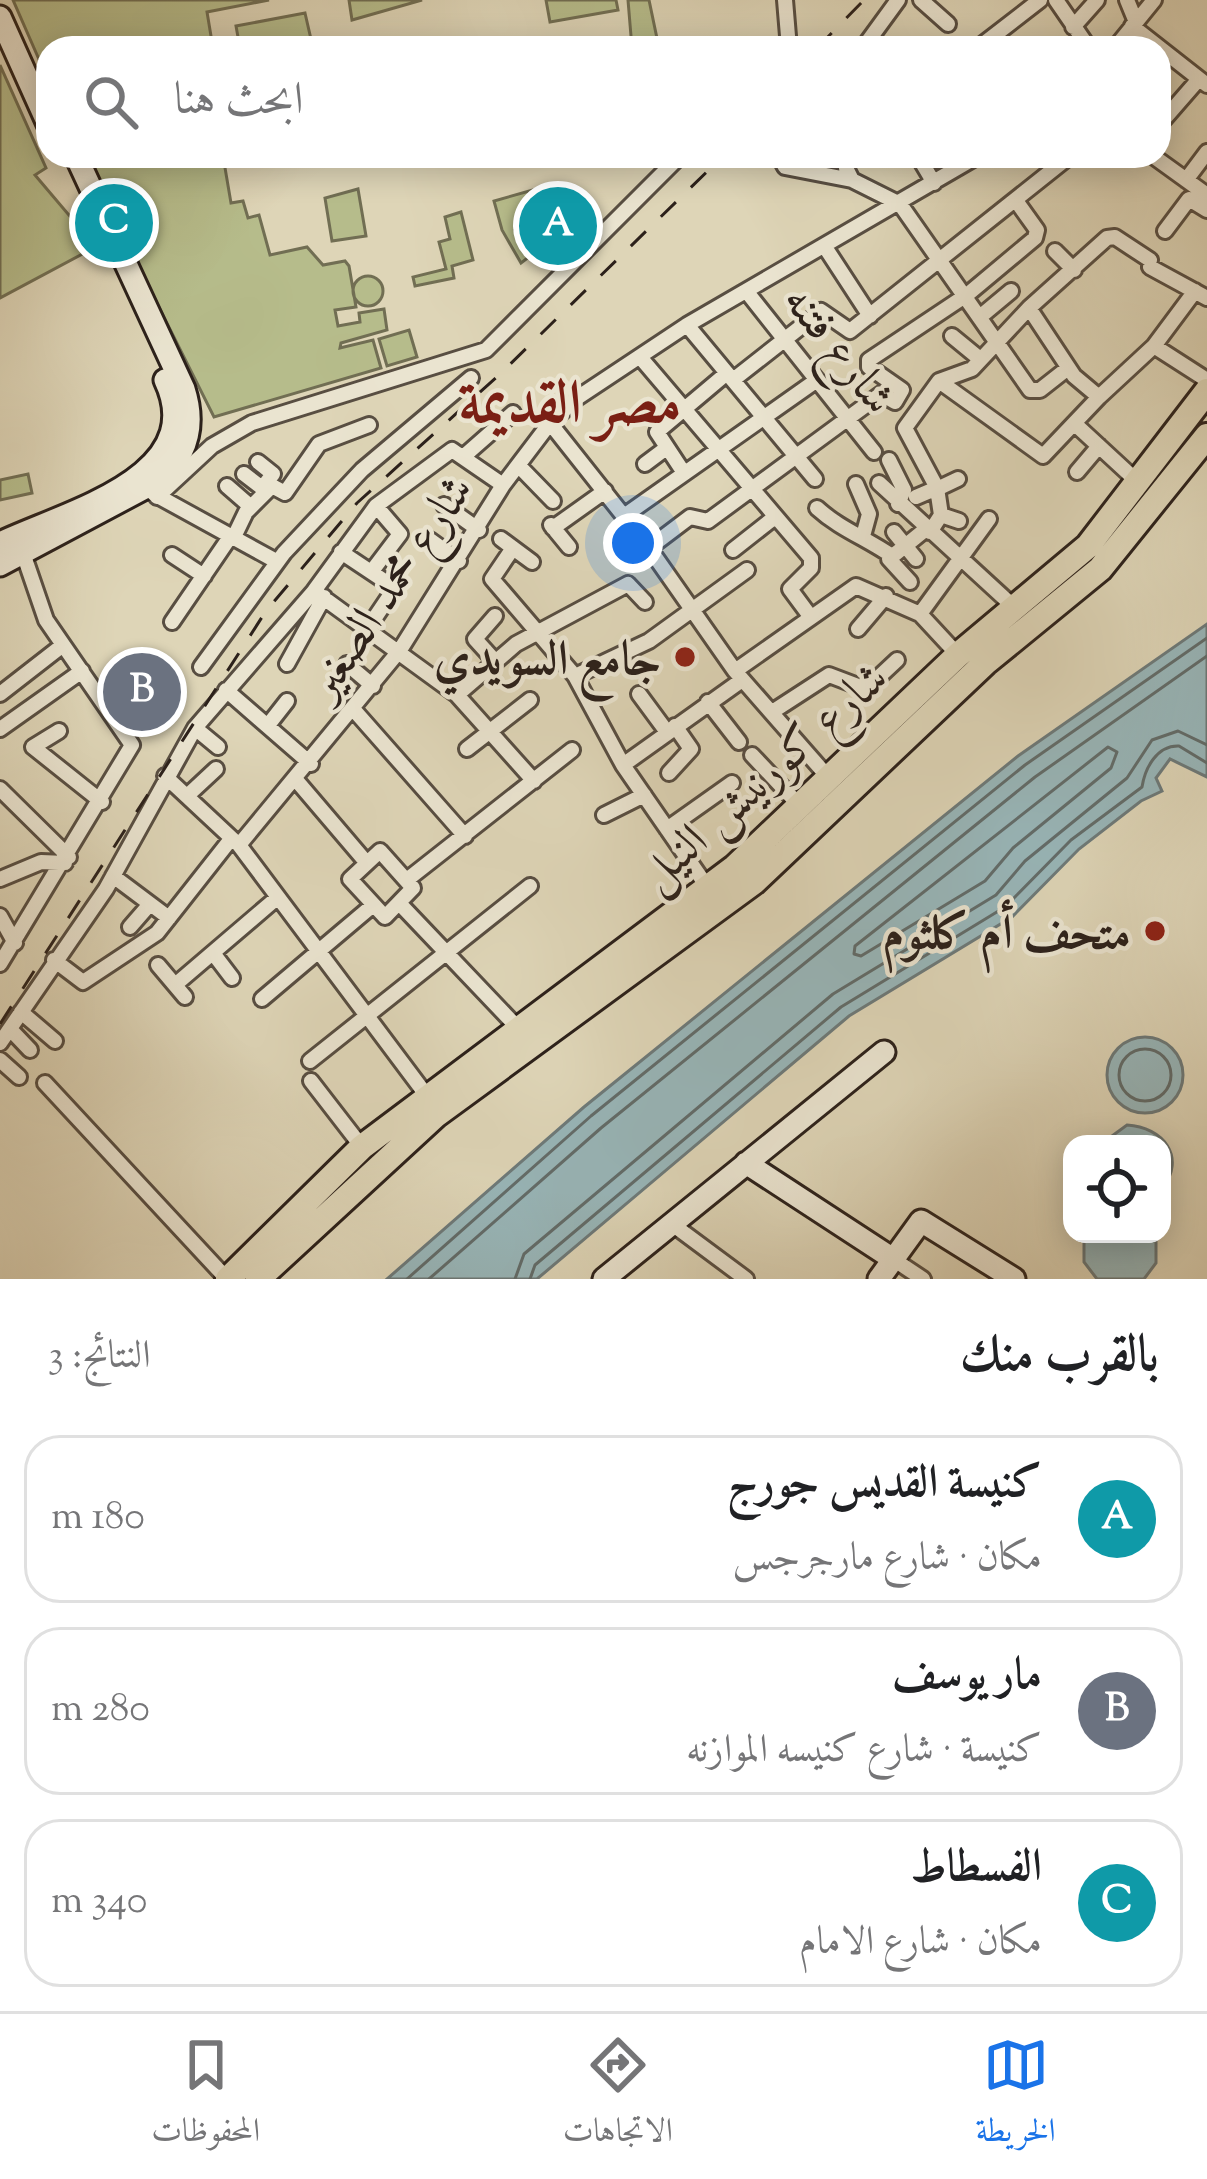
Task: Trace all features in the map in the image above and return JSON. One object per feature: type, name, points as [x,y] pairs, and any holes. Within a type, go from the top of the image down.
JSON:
[{"type":"highway","name":"شارع كورنيش النيل","points":[[227,1279],[362,1147],[708,888],[958,655],[1088,546],[1207,391]]},
{"type":"highway","name":"شارع كورنيش النيل","points":[[257,1279],[436,1115],[754,881],[985,663],[1100,569],[1207,436]]},
{"type":"main road","points":[[6,0],[36,66]]},
{"type":"main road","points":[[0,17],[36,97]]},
{"type":"main road","points":[[0,543],[147,488],[174,430],[173,403],[67,168]]},
{"type":"main road","points":[[0,565],[147,488],[168,472],[184,448],[188,402],[81,168]]},
{"type":"main road","points":[[604,1279],[884,1052]]},
{"type":"main road","points":[[746,1163],[893,1259]]},
{"type":"main road","points":[[879,1279],[916,1223],[926,1221],[1014,1279]]},
{"type":"street","points":[[872,36],[898,0]]},
{"type":"street","points":[[994,36],[1040,0]]},
{"type":"street","points":[[1056,0],[1080,36]]},
{"type":"street","points":[[1073,27],[1097,0]]},
{"type":"street","points":[[1127,0],[1134,24],[1148,36]]},
{"type":"street","points":[[1124,36],[1154,0]]},
{"type":"street","points":[[788,2],[789,36]]},
{"type":"street","points":[[928,7],[948,24]]},
{"type":"street","points":[[1171,55],[1203,82],[1171,113]]},
{"type":"street","points":[[1186,180],[1207,152]]},
{"type":"street","points":[[275,561],[147,488],[237,429],[486,350],[668,168]]},
{"type":"street","points":[[790,168],[852,180],[900,204],[1033,392],[1068,368]]},
{"type":"street","points":[[846,168],[852,180]]},
{"type":"street","points":[[925,168],[934,183]]},
{"type":"street","name":"شارع محمد الصغير","points":[[54,960],[83,982],[136,951],[297,781],[400,650],[503,485],[550,424],[687,325],[959,168]]},
{"type":"street","points":[[684,473],[657,432],[684,406],[824,310],[845,331],[870,316],[1056,168]]},
{"type":"street","points":[[1170,168],[1207,196]]},
{"type":"street","points":[[1166,231],[1189,200],[1207,210]]},
{"type":"street","points":[[649,548],[688,518],[705,522],[881,394],[893,402],[902,391],[869,367],[869,360],[968,294],[1037,234],[1017,202]]},
{"type":"street","points":[[926,517],[937,489],[905,428],[939,381],[969,371],[1029,308],[1109,237],[1201,295],[1039,457],[939,381]]},
{"type":"street","points":[[825,247],[870,316]]},
{"type":"street","points":[[1055,251],[1074,270]]},
{"type":"street","points":[[981,316],[1011,291]]},
{"type":"street","name":"شارع فتنه","points":[[747,292],[874,452]]},
{"type":"street","points":[[1029,308],[1068,368],[1099,397]]},
{"type":"street","points":[[687,325],[815,479]]},
{"type":"street","points":[[952,336],[980,359]]},
{"type":"street","points":[[1154,346],[1207,380]]},
{"type":"street","points":[[640,356],[811,558],[811,568],[790,589],[810,616]]},
{"type":"street","points":[[201,668],[275,561],[362,470],[471,378]]},
{"type":"street","points":[[624,516],[817,380]]},
{"type":"street","points":[[287,664],[341,552],[376,506],[513,413]]},
{"type":"street","points":[[550,424],[649,548],[738,675],[828,777]]},
{"type":"street","points":[[1076,424],[1140,484]]},
{"type":"street","points":[[244,474],[285,493],[319,444],[369,425]]},
{"type":"street","points":[[1076,472],[1099,446]]},
{"type":"street","points":[[644,464],[665,449]]},
{"type":"street","points":[[458,454],[503,485]]},
{"type":"street","points":[[889,460],[904,490],[898,504]]},
{"type":"street","points":[[258,462],[273,474],[268,489]]},
{"type":"street","points":[[518,465],[553,501]]},
{"type":"street","points":[[910,582],[890,562],[926,517],[937,489],[958,479]]},
{"type":"street","points":[[879,483],[898,504],[926,517],[959,521]]},
{"type":"street","points":[[856,484],[869,514],[863,536]]},
{"type":"street","points":[[227,486],[250,506]]},
{"type":"street","points":[[172,622],[250,506],[268,489]]},
{"type":"street","points":[[568,547],[551,524],[604,491]]},
{"type":"street","points":[[444,505],[478,530]]},
{"type":"street","points":[[372,572],[400,534],[376,506]]},
{"type":"street","points":[[817,508],[839,528],[916,559]]},
{"type":"street","points":[[733,550],[776,517]]},
{"type":"street","points":[[926,517],[1014,607]]},
{"type":"street","points":[[920,614],[989,519]]},
{"type":"street","points":[[894,532],[898,551]]},
{"type":"street","points":[[430,541],[459,561]]},
{"type":"street","points":[[532,562],[507,543],[492,579],[542,632],[574,676],[622,765],[708,888]]},
{"type":"street","points":[[341,552],[395,590],[368,628]]},
{"type":"street","points":[[0,964],[131,753],[131,738],[63,645],[36,597],[23,553]]},
{"type":"street","points":[[172,555],[204,576]]},
{"type":"street","points":[[574,676],[619,658],[747,570]]},
{"type":"street","points":[[457,694],[494,660],[628,584],[645,602]]},
{"type":"street","points":[[622,765],[810,616],[856,586],[920,614],[958,655]]},
{"type":"street","points":[[319,594],[457,694],[534,781]]},
{"type":"street","points":[[0,1043],[112,876],[195,728],[319,594]]},
{"type":"street","points":[[857,629],[886,596]]},
{"type":"street","points":[[494,660],[476,639],[495,616]]},
{"type":"street","points":[[0,694],[63,645]]},
{"type":"street","points":[[772,712],[829,675],[866,689],[897,661]]},
{"type":"street","points":[[347,664],[373,686]]},
{"type":"street","points":[[0,729],[82,671]]},
{"type":"street","points":[[226,690],[311,764]]},
{"type":"street","points":[[639,694],[692,749],[669,772]]},
{"type":"street","points":[[467,748],[530,700]]},
{"type":"street","points":[[268,724],[287,701]]},
{"type":"street","points":[[708,701],[740,742]]},
{"type":"street","points":[[354,710],[465,836]]},
{"type":"street","points":[[195,728],[218,747]]},
{"type":"street","points":[[59,731],[33,747],[102,802]]},
{"type":"street","points":[[408,879],[572,750]]},
{"type":"street","points":[[752,755],[800,805]]},
{"type":"street","points":[[187,796],[216,769]]},
{"type":"street","points":[[165,776],[235,842],[365,1020],[427,1096]]},
{"type":"street","points":[[297,781],[366,862]]},
{"type":"street","points":[[667,829],[732,784]]},
{"type":"street","points":[[0,789],[68,860]]},
{"type":"street","points":[[604,814],[644,795]]},
{"type":"street","points":[[380,851],[413,890],[386,917],[350,881],[366,862],[380,851]]},
{"type":"street","points":[[0,879],[41,862],[68,860]]},
{"type":"street","points":[[112,876],[169,918]]},
{"type":"street","points":[[310,1061],[530,886]]},
{"type":"street","points":[[158,965],[180,991],[213,953],[278,897]]},
{"type":"street","points":[[130,927],[149,904]]},
{"type":"street","points":[[400,904],[517,1027]]},
{"type":"street","points":[[262,999],[372,906]]},
{"type":"street","points":[[0,916],[15,943]]},
{"type":"street","points":[[213,953],[232,978]]},
{"type":"street","points":[[21,1012],[55,1041]]},
{"type":"street","points":[[10,1029],[30,1050]]},
{"type":"street","points":[[0,1060],[19,1077]]},
{"type":"street","points":[[311,1081],[362,1147]]},
{"type":"street","points":[[45,1083],[227,1279]]},
{"type":"street","points":[[672,1224],[746,1279]]},
{"type":"street","points":[[893,1259],[923,1279]]},
{"type":"green space","points":[[13,0],[269,0],[207,12],[211,36],[36,36],[36,53]]},
{"type":"green space","points":[[349,0],[422,0],[352,20]]},
{"type":"green space","points":[[546,0],[616,0],[618,10],[550,22]]},
{"type":"green space","points":[[628,0],[649,0],[656,36],[631,36]]},
{"type":"green space","points":[[305,13],[310,36],[238,36],[236,26]]},
{"type":"green space","points":[[0,65],[36,146],[36,168],[46,168],[35,175],[74,221],[88,251],[0,298]]},
{"type":"green space","points":[[89,168],[225,168],[231,203],[243,201],[248,218],[259,215],[270,255],[307,247],[323,265],[345,261],[349,266],[356,307],[335,310],[338,326],[360,322],[359,313],[384,309],[387,330],[341,343],[340,348],[373,340],[381,368],[214,417]]},
{"type":"green space","points":[[547,186],[530,199],[536,218],[515,230],[534,253],[521,263],[502,230],[494,201]]},
{"type":"green space","points":[[358,189],[366,236],[332,241],[325,198]]},
{"type":"green space","points":[[461,212],[473,260],[452,266],[454,278],[415,286],[413,277],[446,269],[439,242],[450,239],[445,217]]},
{"type":"green space","points":[[368,276],[379,280],[383,291],[379,302],[368,306],[357,302],[353,291],[357,280]]},
{"type":"green space","points":[[409,330],[417,357],[387,366],[379,339]]},
{"type":"green space","points":[[28,474],[32,493],[0,500],[0,480]]},
{"type":"water","points":[[1207,624],[1207,777],[1170,759],[1156,778],[1162,791],[1141,801],[1079,849],[1012,917],[849,1016],[537,1279],[387,1279],[584,1107],[1018,756]]},
{"type":"water","points":[[1145,1037],[1172,1048],[1183,1075],[1172,1102],[1145,1113],[1118,1102],[1107,1075],[1118,1048]]},
{"type":"water","points":[[1127,1125],[1156,1135],[1113,1135]]},
{"type":"water","points":[[1084,1243],[1156,1243],[1156,1263],[1144,1279],[1097,1279],[1084,1262]]},
{"type":"railway","points":[[829,36],[864,0]]},
{"type":"railway","points":[[0,1024],[266,611],[357,503],[499,375],[711,168]]},
{"type":"place","name":"الفسطاط","points":[[114,223]]},
{"type":"place","name":"كنيسة القديس جورج","points":[[558,226]]},
{"type":"place","name":"جامع السويدي","points":[[685,657]]},
{"type":"place","name":"مار يوسف","points":[[142,692]]},
{"type":"place","name":"متحف أم كلثوم","points":[[1155,931]]},
{"type":"district","name":"مصر القديمة","points":[[570,401]]}]
